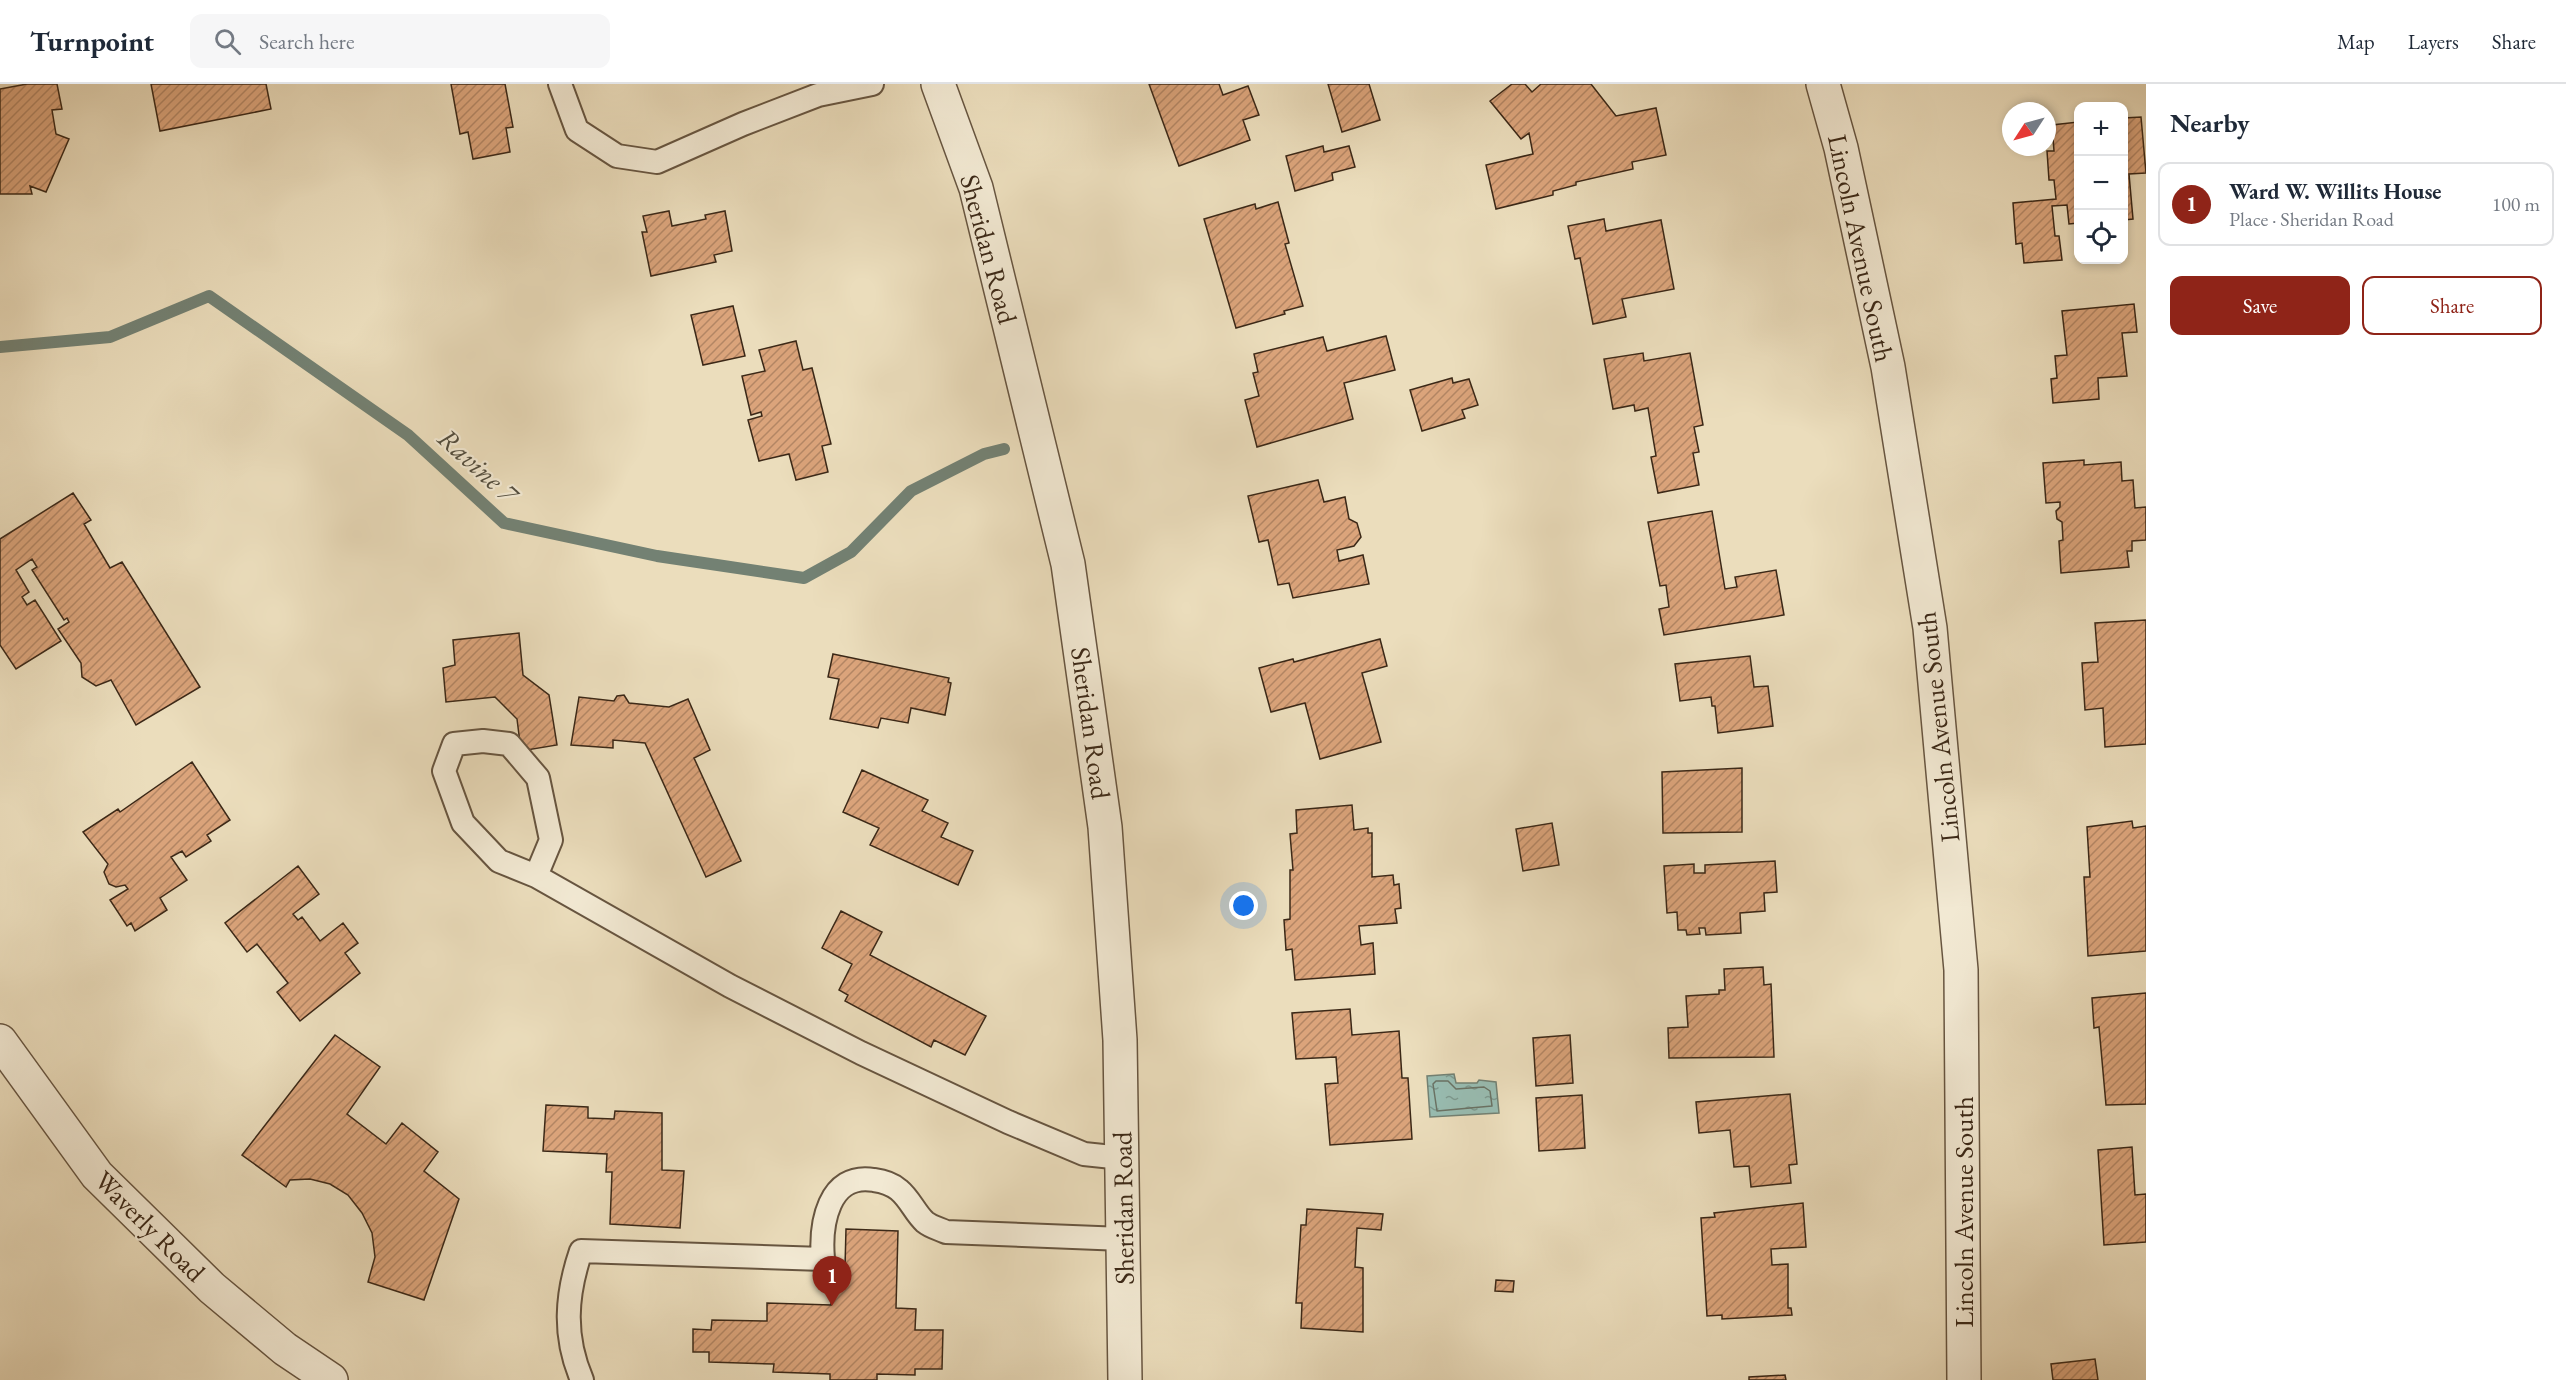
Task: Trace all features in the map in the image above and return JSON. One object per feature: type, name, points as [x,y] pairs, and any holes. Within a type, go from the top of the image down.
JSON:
[{"type":"street","name":"Sheridan Road","points":[[938,84],[976,188],[1068,564],[1105,827],[1120,1040],[1125,1380]]},
{"type":"street","name":"Lincoln Avenue South","points":[[1823,84],[1841,148],[1888,367],[1930,628],[1961,970],[1964,1380]]},
{"type":"street","name":"Waverly Road","points":[[0,1041],[97,1175],[212,1288],[285,1348],[331,1380]]},
{"type":"lane","points":[[560,84],[577,130],[616,156],[657,162],[818,95],[872,84]]},
{"type":"lane","points":[[536,876],[551,840],[538,778],[509,744],[483,741],[454,744],[444,771],[463,823],[499,861],[536,876],[730,986],[861,1053],[1008,1122],[1084,1154],[1122,1158]]},
{"type":"lane","points":[[582,1380],[569,1345],[567,1318],[571,1280],[581,1251],[822,1259],[820,1233],[827,1209],[839,1189],[864,1178],[884,1181],[899,1189],[926,1223],[946,1232],[1123,1239]]},
{"type":"water","points":[[1454,1074],[1456,1083],[1477,1083],[1479,1080],[1496,1082],[1499,1113],[1430,1117],[1427,1076]]},
{"type":"building","points":[[27,84],[57,84],[62,109],[52,110],[56,134],[69,139],[46,192],[30,186],[32,194],[0,194],[0,89]]},
{"type":"building","points":[[151,84],[266,84],[271,109],[160,131]]},
{"type":"building","points":[[451,84],[505,84],[513,127],[506,128],[510,152],[473,159],[468,132],[460,134]]},
{"type":"building","points":[[1149,84],[1219,84],[1223,95],[1248,86],[1259,115],[1243,120],[1250,140],[1179,166]]},
{"type":"building","points":[[1328,84],[1369,84],[1380,120],[1342,132]]},
{"type":"building","points":[[1512,84],[1525,84],[1532,92],[1541,84],[1591,84],[1616,116],[1656,108],[1666,155],[1632,162],[1633,169],[1576,182],[1576,185],[1553,191],[1553,195],[1496,209],[1486,165],[1533,154],[1529,133],[1521,139],[1490,101]]},
{"type":"building","points":[[2141,117],[2146,173],[2129,174],[2133,219],[2128,220],[2128,156],[2128,118]]},
{"type":"building","points":[[2074,122],[2074,223],[2069,224],[2067,205],[2052,206],[2055,236],[2059,236],[2062,260],[2024,263],[2022,243],[2016,244],[2013,203],[2056,199],[2054,180],[2049,180],[2047,156],[2056,156],[2056,125]]},
{"type":"building","points":[[1323,146],[1324,152],[1349,146],[1355,167],[1332,173],[1333,180],[1295,191],[1286,156]]},
{"type":"building","points":[[1278,202],[1289,243],[1285,244],[1303,306],[1284,311],[1285,314],[1236,328],[1204,219],[1255,204],[1256,209]]},
{"type":"building","points":[[669,211],[672,226],[706,219],[705,215],[725,211],[732,251],[714,255],[716,262],[651,276],[642,232],[647,232],[643,216]]},
{"type":"building","points":[[1604,219],[1606,231],[1661,220],[1674,289],[1622,299],[1626,317],[1593,324],[1580,258],[1575,259],[1568,226]]},
{"type":"building","points":[[2134,304],[2137,332],[2122,333],[2127,376],[2098,378],[2099,399],[2053,403],[2051,379],[2057,378],[2055,356],[2067,355],[2062,311]]},
{"type":"building","points":[[733,306],[745,356],[703,365],[691,315]]},
{"type":"building","points":[[1386,336],[1395,370],[1344,383],[1353,419],[1257,447],[1245,400],[1259,396],[1253,373],[1258,372],[1254,354],[1323,337],[1327,351]]},
{"type":"building","points":[[796,341],[803,370],[812,368],[831,444],[822,446],[828,472],[796,480],[789,454],[759,461],[748,420],[762,416],[761,412],[751,415],[742,376],[765,371],[759,350]]},
{"type":"building","points":[[1643,353],[1644,361],[1690,353],[1703,425],[1694,427],[1699,452],[1693,453],[1699,485],[1658,493],[1651,457],[1656,456],[1648,408],[1635,411],[1634,405],[1613,409],[1604,359]]},
{"type":"building","points":[[1452,378],[1453,383],[1469,379],[1478,405],[1462,410],[1465,418],[1422,431],[1410,390]]},
{"type":"building","points":[[2084,460],[2084,465],[2121,462],[2122,481],[2133,480],[2135,508],[2146,507],[2146,540],[2132,541],[2132,551],[2127,551],[2129,567],[2061,573],[2059,541],[2063,540],[2062,522],[2057,519],[2056,511],[2060,507],[2060,502],[2046,503],[2043,463]]},
{"type":"building","points":[[1318,480],[1324,502],[1345,497],[1349,519],[1357,523],[1361,537],[1354,546],[1337,550],[1339,561],[1363,555],[1369,584],[1293,598],[1289,583],[1278,585],[1268,540],[1259,542],[1248,496]]},
{"type":"building","points":[[73,493],[91,520],[84,524],[110,568],[122,562],[200,687],[136,725],[111,680],[96,686],[82,677],[81,663],[58,629],[69,622],[67,618],[64,620],[32,570],[37,567],[32,559],[16,570],[29,592],[22,597],[27,605],[35,600],[61,641],[16,669],[0,645],[0,539]]},
{"type":"building","points":[[1712,511],[1725,589],[1737,587],[1735,577],[1776,570],[1784,615],[1664,635],[1659,609],[1669,607],[1666,585],[1660,586],[1648,522]]},
{"type":"building","points":[[2146,620],[2146,744],[2105,747],[2103,708],[2085,710],[2082,663],[2098,662],[2095,623]]},
{"type":"building","points":[[519,633],[523,675],[549,695],[557,745],[521,751],[517,719],[495,697],[446,702],[443,668],[455,665],[453,640]]},
{"type":"building","points":[[1380,639],[1387,666],[1362,673],[1381,742],[1320,759],[1305,703],[1271,712],[1259,668],[1293,659],[1294,662]]},
{"type":"building","points":[[833,654],[949,678],[948,682],[951,683],[945,715],[911,708],[908,723],[881,718],[878,728],[830,719],[839,679],[828,677]]},
{"type":"building","points":[[1750,656],[1754,687],[1768,686],[1773,726],[1718,733],[1715,706],[1712,706],[1711,697],[1680,701],[1675,664]]},
{"type":"building","points":[[624,695],[629,703],[669,707],[688,699],[710,750],[694,758],[741,861],[706,877],[645,743],[613,740],[613,748],[571,745],[579,697],[614,701],[617,696]]},
{"type":"building","points":[[192,762],[230,820],[207,835],[211,841],[186,857],[182,851],[171,857],[187,880],[160,898],[167,910],[135,931],[131,923],[127,926],[110,900],[128,889],[125,885],[116,887],[109,884],[104,872],[108,864],[83,832],[118,809],[120,812]]},
{"type":"building","points":[[1742,768],[1742,832],[1663,833],[1662,772]]},
{"type":"building","points":[[862,770],[928,800],[922,811],[948,823],[941,837],[973,851],[958,885],[870,845],[879,828],[843,812]]},
{"type":"building","points":[[1352,805],[1354,830],[1368,828],[1368,833],[1372,833],[1372,877],[1393,875],[1394,885],[1399,884],[1401,908],[1395,909],[1397,923],[1359,926],[1361,945],[1373,943],[1375,974],[1295,980],[1292,949],[1286,950],[1284,920],[1290,919],[1290,870],[1293,870],[1290,834],[1297,833],[1296,810]]},
{"type":"building","points":[[2132,821],[2133,828],[2146,826],[2146,951],[2088,956],[2084,877],[2090,877],[2087,827]]},
{"type":"building","points":[[1552,823],[1559,865],[1523,871],[1516,829]]},
{"type":"building","points":[[1775,861],[1777,892],[1764,893],[1765,911],[1740,913],[1741,933],[1706,935],[1705,928],[1699,928],[1700,934],[1687,935],[1686,930],[1678,930],[1677,912],[1667,913],[1664,866],[1694,864],[1694,873],[1705,873],[1705,865]]},
{"type":"building","points":[[298,866],[319,894],[293,914],[298,920],[302,917],[320,941],[343,923],[358,943],[345,953],[360,973],[300,1021],[277,992],[288,983],[257,944],[247,952],[225,923]]},
{"type":"building","points":[[841,911],[882,932],[870,955],[986,1016],[965,1055],[934,1040],[931,1047],[845,1001],[848,995],[839,990],[852,964],[822,948]]},
{"type":"building","points":[[1763,967],[1764,985],[1771,984],[1774,1057],[1669,1058],[1668,1028],[1688,1027],[1686,996],[1719,994],[1719,990],[1725,990],[1724,969]]},
{"type":"building","points":[[2146,993],[2146,1104],[2106,1105],[2099,1027],[2094,1028],[2092,998]]},
{"type":"building","points":[[1350,1009],[1352,1035],[1399,1031],[1402,1078],[1408,1078],[1412,1139],[1330,1145],[1325,1084],[1338,1083],[1336,1057],[1296,1059],[1292,1013]]},
{"type":"building","points":[[335,1035],[380,1067],[347,1114],[386,1144],[402,1123],[438,1152],[424,1171],[459,1199],[424,1300],[368,1282],[375,1257],[372,1233],[362,1213],[348,1195],[330,1184],[310,1179],[290,1180],[286,1187],[242,1155]]},
{"type":"building","points":[[1570,1035],[1573,1083],[1536,1086],[1533,1038]]},
{"type":"building","points":[[1790,1094],[1797,1164],[1789,1165],[1791,1183],[1751,1187],[1749,1166],[1734,1167],[1730,1130],[1699,1133],[1696,1102]]},
{"type":"building","points":[[1582,1095],[1585,1148],[1539,1151],[1536,1098]]},
{"type":"building","points":[[546,1105],[588,1107],[588,1118],[614,1119],[615,1111],[662,1113],[662,1170],[684,1171],[680,1228],[610,1224],[612,1172],[606,1172],[607,1154],[543,1151]]},
{"type":"building","points":[[2132,1147],[2135,1195],[2146,1194],[2146,1242],[2104,1245],[2098,1150]]},
{"type":"building","points":[[1803,1203],[1806,1247],[1771,1249],[1772,1265],[1788,1264],[1788,1308],[1791,1308],[1792,1315],[1722,1319],[1722,1315],[1707,1316],[1701,1218],[1715,1217],[1714,1213]]},
{"type":"building","points":[[1307,1209],[1383,1214],[1381,1230],[1357,1228],[1355,1267],[1363,1268],[1363,1332],[1301,1328],[1302,1303],[1296,1303],[1301,1225],[1306,1225]]},
{"type":"building","points":[[846,1229],[898,1231],[896,1308],[916,1309],[915,1330],[943,1330],[942,1369],[915,1369],[915,1375],[877,1374],[877,1380],[830,1380],[830,1374],[773,1372],[774,1364],[709,1362],[709,1352],[693,1352],[693,1329],[711,1330],[712,1320],[767,1321],[767,1303],[831,1305],[832,1266],[845,1267]]},
{"type":"building","points":[[1496,1280],[1514,1281],[1513,1292],[1495,1291]]},
{"type":"building","points":[[2095,1359],[2098,1380],[2053,1380],[2051,1364]]},
{"type":"building","points":[[1785,1375],[1786,1380],[1749,1380],[1749,1377]]},
{"type":"waterway","name":"Ravine 7","points":[[0,347],[110,337],[209,296],[408,435],[504,523],[657,556],[804,578],[851,552],[911,491],[984,454],[1004,449]]},
{"type":"place","name":"Ward W. Willits House","points":[[832,1306]]}]
